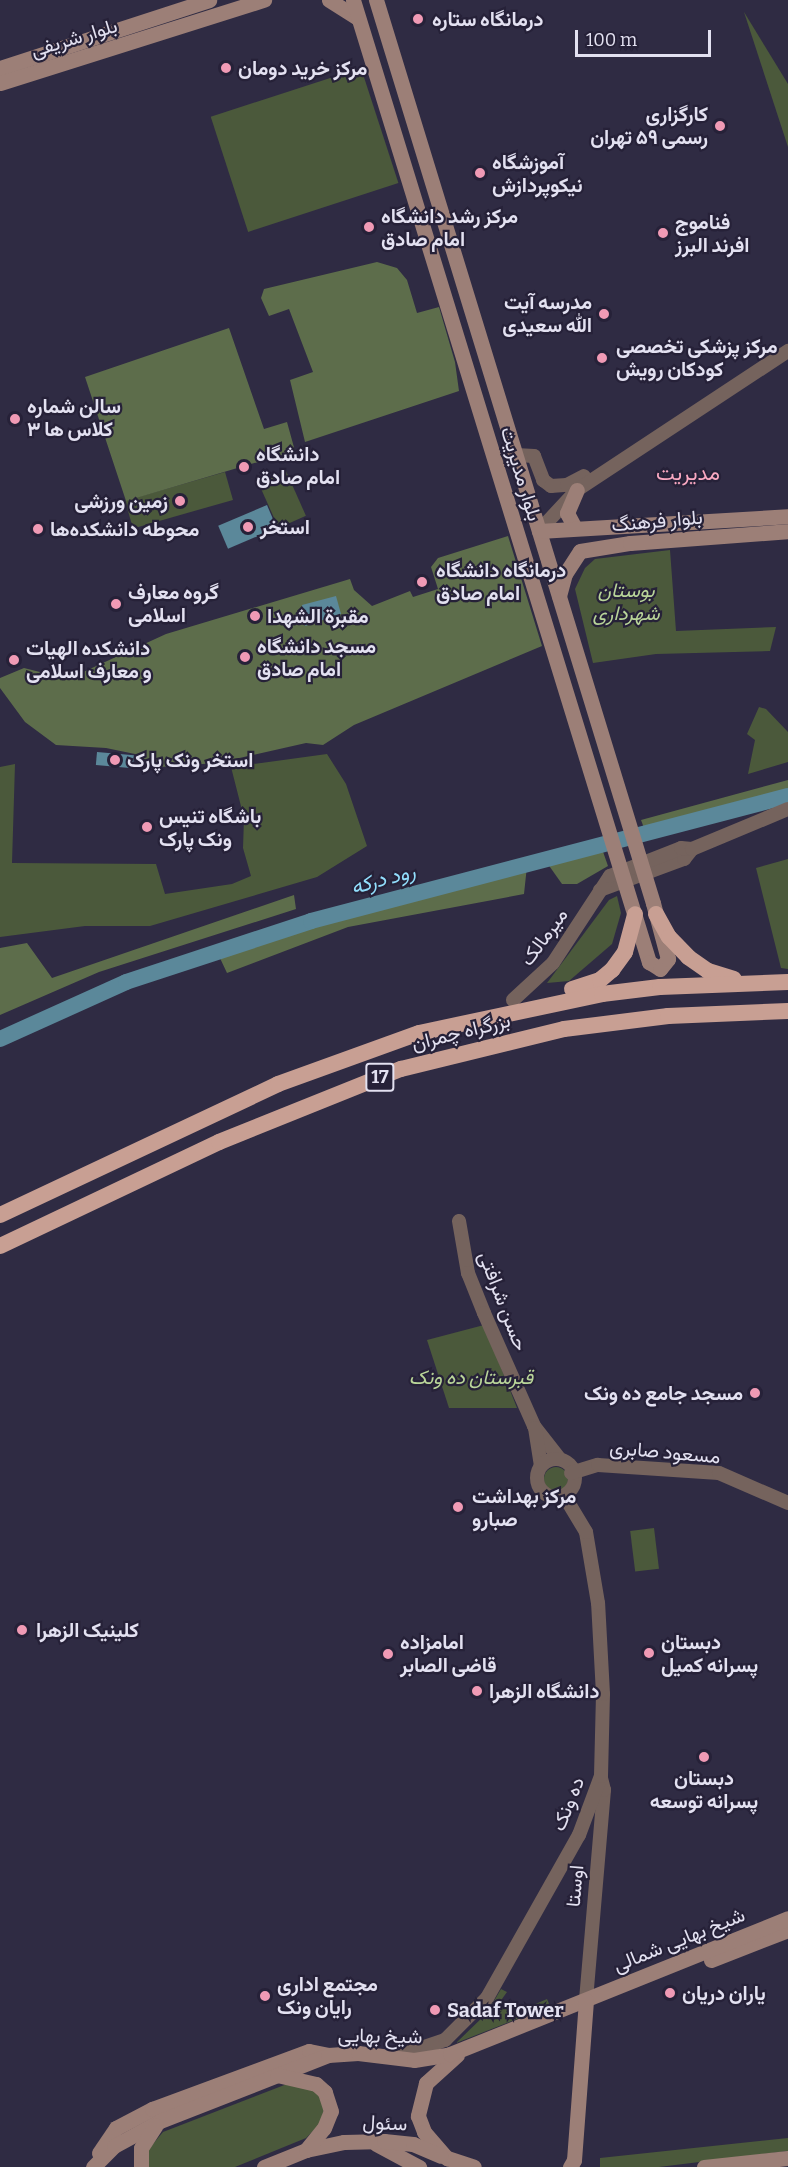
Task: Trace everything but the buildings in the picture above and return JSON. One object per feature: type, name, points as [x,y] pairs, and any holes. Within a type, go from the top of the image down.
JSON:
[{"type":"highway","points":[[655,909],[669,937],[688,957],[708,971],[759,982]]},
{"type":"highway","points":[[419,1033],[446,1017],[600,980],[625,952],[635,914]]},
{"type":"highway","name":"بزرگراه چمران","points":[[0,1215],[278,1084],[419,1033],[602,994],[759,982],[788,982]]},
{"type":"highway","name":"بزرگراه چمران","points":[[0,1246],[219,1142],[401,1069],[564,1029],[668,1016],[788,1011]]},
{"type":"main road","name":"بلوار شریفی","points":[[0,83],[128,35],[209,0]]},
{"type":"main road","name":"بلوار شریفی","points":[[0,68],[264,0]]},
{"type":"main road","points":[[329,0],[358,18]]},
{"type":"main road","name":"بلوار مدیریت","points":[[353,0],[648,961],[654,969],[661,969],[668,956],[655,909],[378,3]]},
{"type":"main road","points":[[381,93],[380,74],[385,69],[391,70],[402,85]]},
{"type":"main road","points":[[445,298],[453,284],[465,291]]},
{"type":"main road","points":[[559,597],[565,574],[580,551],[568,539],[575,528],[567,513],[577,490]]},
{"type":"main road","name":"بلوار فرهنگ","points":[[539,531],[788,516]]},
{"type":"main road","name":"بلوار فرهنگ","points":[[580,551],[630,543],[788,531]]},
{"type":"main road","name":"شیخ بهایی شمالی","points":[[585,2005],[683,1965],[788,1918]]},
{"type":"main road","name":"شیخ بهایی شمالی","points":[[683,1965],[788,1930]]},
{"type":"main road","name":"شیخ بهایی","points":[[160,2121],[328,2055],[358,2053],[424,2059],[464,2049],[585,2005]]},
{"type":"main road","name":"اوستا","points":[[570,2167],[574,2160],[585,2005]]},
{"type":"main road","points":[[464,2049],[430,2078],[418,2102],[421,2128],[452,2163],[474,2167]]},
{"type":"main road","points":[[94,2166],[116,2128],[152,2109],[309,2051],[328,2055]]},
{"type":"main road","points":[[274,2075],[316,2084],[330,2104],[324,2128],[306,2150]]},
{"type":"main road","points":[[94,2166],[114,2146],[160,2121]]},
{"type":"main road","points":[[141,2167],[143,2143],[160,2121]]},
{"type":"main road","points":[[370,2141],[418,2167]]},
{"type":"main road","name":"سئول","points":[[264,2167],[306,2150],[370,2141],[405,2142],[452,2163]]},
{"type":"main road","points":[[704,2167],[788,2158]]},
{"type":"street","points":[[516,455],[534,456],[543,480],[551,486],[567,485],[690,409],[701,406],[788,351]]},
{"type":"street","points":[[539,531],[577,490],[693,416],[701,406]]},
{"type":"street","name":"میرمالک","points":[[513,1000],[553,963],[610,876],[681,848],[692,849],[788,809]]},
{"type":"street","name":"حسن شرافتی","points":[[459,1221],[468,1273],[534,1426]]},
{"type":"street","points":[[534,1426],[572,1473],[572,1487],[565,1497],[554,1499],[546,1492],[539,1477],[541,1466],[534,1426]]},
{"type":"street","points":[[541,1466],[545,1460],[559,1458]]},
{"type":"street","name":"مسعود صابری","points":[[572,1473],[598,1466],[719,1473],[788,1503]]},
{"type":"street","name":"ده ونک","points":[[395,2057],[445,2040],[487,1998],[579,1835],[601,1776],[603,1694],[598,1603],[586,1532],[565,1497]]},
{"type":"street","name":"اوستا","points":[[585,2005],[604,1790],[601,1776]]},
{"type":"green space","points":[[744,12],[788,84],[788,147]]},
{"type":"green space","points":[[361,68],[398,183],[248,232],[211,117]]},
{"type":"green space","points":[[377,262],[397,268],[407,280],[417,313],[439,307],[455,362],[459,391],[305,442],[290,380],[313,372],[289,309],[269,316],[261,298],[264,289]]},
{"type":"green space","points":[[229,328],[264,429],[287,422],[295,451],[126,501],[85,377]]},
{"type":"green space","points":[[286,471],[306,516],[279,528],[259,483]]},
{"type":"green space","name":"زمین ورزشی","points":[[225,472],[233,500],[133,529],[125,501]]},
{"type":"green space","points":[[508,536],[542,646],[354,725],[323,745],[306,743],[217,763],[160,767],[135,754],[106,748],[56,745],[25,722],[0,688],[0,678],[24,668],[44,673],[81,673],[166,634],[350,579],[354,590],[372,606],[410,591],[413,597],[438,589],[431,567],[438,558]]},
{"type":"green space","name":"بوستان شهرداری","points":[[670,550],[676,631],[776,627],[770,651],[656,654],[593,663],[575,589],[585,568],[595,559]]},
{"type":"green space","points":[[759,707],[766,709],[788,732],[788,762],[748,774],[755,740],[747,734]]},
{"type":"green space","points":[[327,754],[346,784],[367,846],[317,877],[150,926],[85,926],[0,937],[0,767],[15,764],[12,863],[156,864],[165,894],[232,884],[251,876],[243,848],[244,818],[231,767]]},
{"type":"green space","points":[[788,780],[788,791],[752,801],[644,828],[641,820]]},
{"type":"green space","points":[[601,846],[608,866],[577,884],[562,884],[545,860]]},
{"type":"green space","points":[[788,859],[788,969],[781,968],[756,868]]},
{"type":"green space","points":[[527,866],[524,894],[348,927],[227,973],[219,956],[367,909]]},
{"type":"green space","points":[[294,895],[296,909],[99,972],[0,1015],[0,948],[27,943],[52,978]]},
{"type":"green space","points":[[617,896],[621,913],[612,944],[569,981],[547,983],[609,900]]},
{"type":"green space","name":"قبرستان ده ونک","points":[[484,1325],[517,1408],[449,1408],[427,1340]]},
{"type":"green space","points":[[556,1467],[561,1468],[567,1474],[567,1484],[561,1490],[556,1491],[551,1490],[545,1484],[544,1479],[545,1474],[551,1468]]},
{"type":"green space","points":[[654,1528],[659,1569],[635,1572],[630,1531]]},
{"type":"green space","points":[[501,1989],[507,1992],[502,1999],[512,2014],[547,1999],[550,2006],[456,2043],[487,2013]]},
{"type":"green space","points":[[287,2084],[317,2091],[324,2109],[320,2124],[306,2138],[235,2167],[148,2167],[147,2151],[163,2132]]},
{"type":"green space","points":[[788,2138],[788,2151],[659,2167],[600,2167],[600,2158]]},
{"type":"water","name":"استخر","points":[[267,505],[277,528],[228,549],[218,526]]},
{"type":"water","points":[[336,596],[341,614],[305,626],[302,605]]},
{"type":"water","name":"استخر ونک پارک","points":[[97,752],[134,755],[133,768],[96,765]]},
{"type":"waterway","name":"رود درکه","points":[[0,1039],[126,982],[311,921],[788,796]]},
{"type":"place","name":"درمانگاه ستاره","points":[[418,19]]},
{"type":"place","name":"مرکز خرید دومان","points":[[226,68]]},
{"type":"place","name":"کارگزاری رسمی ۵۹ تهران","points":[[720,126]]},
{"type":"place","name":"آموزشگاه نیکوپردازش","points":[[480,173]]},
{"type":"place","name":"مرکز رشد دانشگاه امام صادق","points":[[369,227]]},
{"type":"place","name":"فناموج افرند البرز","points":[[663,233]]},
{"type":"place","name":"مدرسه آیت الله سعیدی","points":[[604,314]]},
{"type":"place","name":"مرکز پزشکی تخصصی کودکان رویش","points":[[602,358]]},
{"type":"place","name":"سالن شماره ۳ کلاس ها","points":[[15,419]]},
{"type":"place","name":"دانشگاه امام صادق","points":[[244,467]]},
{"type":"place","name":"زمین ورزشی","points":[[180,501]]},
{"type":"place","name":"استخر","points":[[248,527]]},
{"type":"place","name":"محوطه دانشکده‌ها","points":[[38,529]]},
{"type":"place","name":"درمانگاه دانشگاه امام صادق","points":[[422,582]]},
{"type":"place","name":"گروه معارف اسلامی","points":[[116,604]]},
{"type":"place","name":"مقبرة الشهدا","points":[[255,616]]},
{"type":"place","name":"مسجد دانشگاه امام صادق","points":[[245,657]]},
{"type":"place","name":"دانشکده الهیات و معارف اسلامی","points":[[14,660]]},
{"type":"place","name":"استخر ونک پارک","points":[[115,760]]},
{"type":"place","name":"باشگاه تنیس ونک پارک","points":[[147,827]]},
{"type":"place","name":"مسجد جامع ده ونک","points":[[755,1393]]},
{"type":"place","name":"مرکز بهداشت صبارو","points":[[458,1507]]},
{"type":"place","name":"کلینیک الزهرا","points":[[22,1630]]},
{"type":"place","name":"دبستان پسرانه كميل","points":[[649,1653]]},
{"type":"place","name":"امامزاده قاضی الصابر","points":[[388,1654]]},
{"type":"place","name":"دانشگاه الزهرا","points":[[477,1691]]},
{"type":"place","name":"دبستان پسرانه توسعه","points":[[704,1757]]},
{"type":"place","name":"یاران دریان","points":[[670,1993]]},
{"type":"place","name":"مجتمع اداری رایان ونک","points":[[265,1996]]},
{"type":"place","name":"Sadaf Tower","points":[[435,2010]]},
{"type":"district","name":"مدیریت","points":[[688,473]]}]
